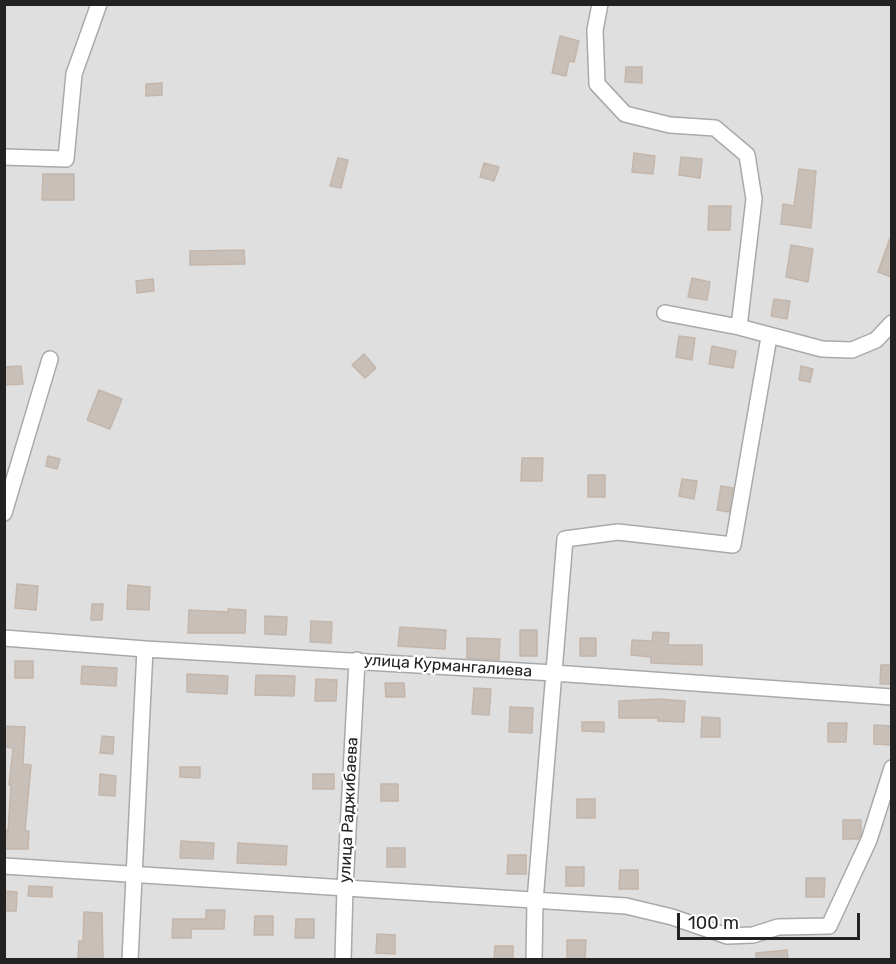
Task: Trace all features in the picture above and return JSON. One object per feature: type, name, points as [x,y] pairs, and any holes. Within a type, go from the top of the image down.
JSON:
[{"type":"street","points":[[4,157],[66,159],[74,74],[99,4]]},
{"type":"street","points":[[600,4],[595,30],[597,84],[625,114],[670,124],[716,128],[747,155],[754,199],[739,327]]},
{"type":"street","points":[[665,313],[739,327],[822,349],[852,350],[876,340],[891,322]]},
{"type":"street","points":[[534,960],[535,901],[566,538],[618,532],[733,545],[769,336]]},
{"type":"street","points":[[4,513],[50,359]]},
{"type":"street","name":"улица Курмангалиева","points":[[4,638],[554,673],[891,698]]},
{"type":"street","points":[[130,960],[146,648]]},
{"type":"street","name":"улица Раджибаева","points":[[343,960],[357,660]]},
{"type":"street","points":[[4,866],[626,906],[727,936],[753,935],[778,927],[829,926],[869,840],[891,768]]},
{"type":"shaded area","points":[[5,5],[891,5],[891,959],[5,959]]},
{"type":"building","points":[[560,36],[579,41],[574,62],[569,61],[566,76],[552,73]]},
{"type":"building","points":[[626,67],[642,67],[642,83],[625,82]]},
{"type":"building","points":[[162,83],[162,95],[146,96],[146,84]]},
{"type":"building","points":[[634,153],[655,156],[653,174],[632,172]]},
{"type":"building","points":[[681,157],[702,159],[700,178],[679,175]]},
{"type":"building","points":[[338,158],[348,160],[341,188],[330,186]]},
{"type":"building","points":[[484,163],[499,167],[494,181],[480,177]]},
{"type":"building","points":[[799,169],[816,171],[811,228],[781,224],[783,204],[794,206]]},
{"type":"building","points":[[43,174],[74,174],[74,200],[42,200]]},
{"type":"building","points":[[709,206],[731,206],[730,230],[708,230]]},
{"type":"building","points":[[891,238],[891,277],[878,272]]},
{"type":"building","points":[[791,245],[813,249],[808,282],[786,277]]},
{"type":"building","points":[[244,250],[245,264],[190,265],[190,251]]},
{"type":"building","points":[[692,278],[710,282],[707,300],[688,297]]},
{"type":"building","points":[[153,279],[154,291],[137,293],[136,281]]},
{"type":"building","points":[[774,299],[790,301],[787,319],[771,316]]},
{"type":"building","points":[[679,336],[695,338],[692,360],[676,357]]},
{"type":"building","points":[[712,346],[736,351],[733,368],[709,364]]},
{"type":"building","points":[[364,354],[376,368],[365,378],[352,365]]},
{"type":"building","points":[[21,366],[23,384],[4,385],[4,367]]},
{"type":"building","points":[[801,366],[813,369],[810,382],[799,380]]},
{"type":"building","points":[[99,390],[122,399],[110,429],[87,420]]},
{"type":"building","points":[[48,456],[60,459],[57,469],[46,466]]},
{"type":"building","points":[[522,458],[543,458],[542,481],[521,481]]},
{"type":"building","points":[[588,475],[605,475],[605,497],[588,497]]},
{"type":"building","points":[[682,479],[697,481],[694,499],[679,496]]},
{"type":"building","points":[[721,486],[733,488],[729,512],[717,510]]},
{"type":"building","points":[[17,584],[38,586],[36,610],[15,608]]},
{"type":"building","points":[[128,585],[150,587],[149,610],[127,609]]},
{"type":"building","points":[[92,604],[103,604],[102,620],[91,620]]},
{"type":"building","points":[[228,609],[246,610],[245,633],[188,633],[189,610],[228,612]]},
{"type":"building","points":[[265,616],[287,617],[286,635],[265,634]]},
{"type":"building","points":[[311,621],[332,622],[331,643],[310,642]]},
{"type":"building","points":[[400,627],[446,630],[445,649],[398,646]]},
{"type":"building","points":[[520,630],[537,630],[537,656],[520,656]]},
{"type":"building","points":[[653,632],[669,633],[668,645],[702,645],[702,665],[651,663],[651,657],[631,655],[632,640],[652,641]]},
{"type":"building","points":[[467,638],[500,639],[499,660],[467,658]]},
{"type":"building","points":[[580,638],[596,638],[596,656],[580,656]]},
{"type":"building","points":[[15,661],[33,661],[33,678],[15,678]]},
{"type":"building","points":[[881,665],[891,665],[891,684],[880,684]]},
{"type":"building","points":[[82,666],[117,668],[116,686],[81,684]]},
{"type":"building","points":[[187,674],[228,676],[227,694],[187,692]]},
{"type":"building","points":[[256,675],[295,676],[294,696],[255,695]]},
{"type":"building","points":[[316,679],[337,680],[336,701],[315,701]]},
{"type":"building","points":[[385,683],[404,683],[405,697],[386,697]]},
{"type":"building","points":[[474,688],[491,689],[489,715],[472,714]]},
{"type":"building","points":[[659,699],[685,701],[684,722],[658,721],[658,718],[619,718],[619,701]]},
{"type":"building","points":[[510,707],[533,708],[532,733],[509,732]]},
{"type":"building","points":[[702,717],[720,718],[720,737],[701,737]]},
{"type":"building","points":[[582,722],[604,722],[604,732],[582,731]]},
{"type":"building","points":[[828,723],[847,723],[846,742],[828,742]]},
{"type":"building","points":[[874,725],[891,726],[891,745],[874,744]]},
{"type":"building","points":[[4,726],[25,727],[23,764],[31,765],[25,831],[29,831],[28,849],[5,849],[13,748],[4,747]]},
{"type":"building","points":[[102,736],[114,737],[113,754],[100,753]]},
{"type":"building","points":[[180,767],[200,767],[200,778],[180,777]]},
{"type":"building","points":[[100,774],[116,776],[115,796],[99,795]]},
{"type":"building","points":[[313,774],[334,774],[334,789],[313,789]]},
{"type":"building","points":[[381,784],[398,784],[398,801],[381,801]]},
{"type":"building","points":[[577,799],[595,799],[595,818],[577,818]]},
{"type":"building","points":[[843,820],[861,820],[859,839],[843,839]]},
{"type":"building","points":[[181,841],[214,843],[213,859],[180,858]]},
{"type":"building","points":[[238,843],[287,846],[286,865],[237,863]]},
{"type":"building","points":[[387,848],[405,848],[405,867],[387,867]]},
{"type":"building","points":[[508,855],[526,855],[526,874],[507,874]]},
{"type":"building","points":[[566,867],[584,867],[584,886],[566,886]]},
{"type":"building","points":[[620,870],[638,870],[638,889],[619,889]]},
{"type":"building","points":[[806,878],[825,878],[824,897],[806,897]]},
{"type":"building","points":[[29,886],[52,887],[52,897],[28,896]]},
{"type":"building","points":[[4,891],[17,892],[16,911],[4,911]]},
{"type":"building","points":[[206,910],[225,910],[224,929],[191,929],[191,938],[172,938],[173,919],[206,919]]},
{"type":"building","points":[[84,912],[102,913],[103,959],[78,958],[79,941],[83,941]]},
{"type":"building","points":[[255,916],[273,916],[273,935],[254,935]]},
{"type":"building","points":[[296,919],[314,919],[314,938],[295,938]]},
{"type":"building","points":[[377,934],[395,935],[395,954],[376,953]]},
{"type":"building","points":[[567,940],[586,940],[585,959],[567,959]]},
{"type":"building","points":[[495,946],[513,946],[513,960],[494,960]]},
{"type":"building","points":[[787,950],[788,960],[756,960],[756,953]]}]
